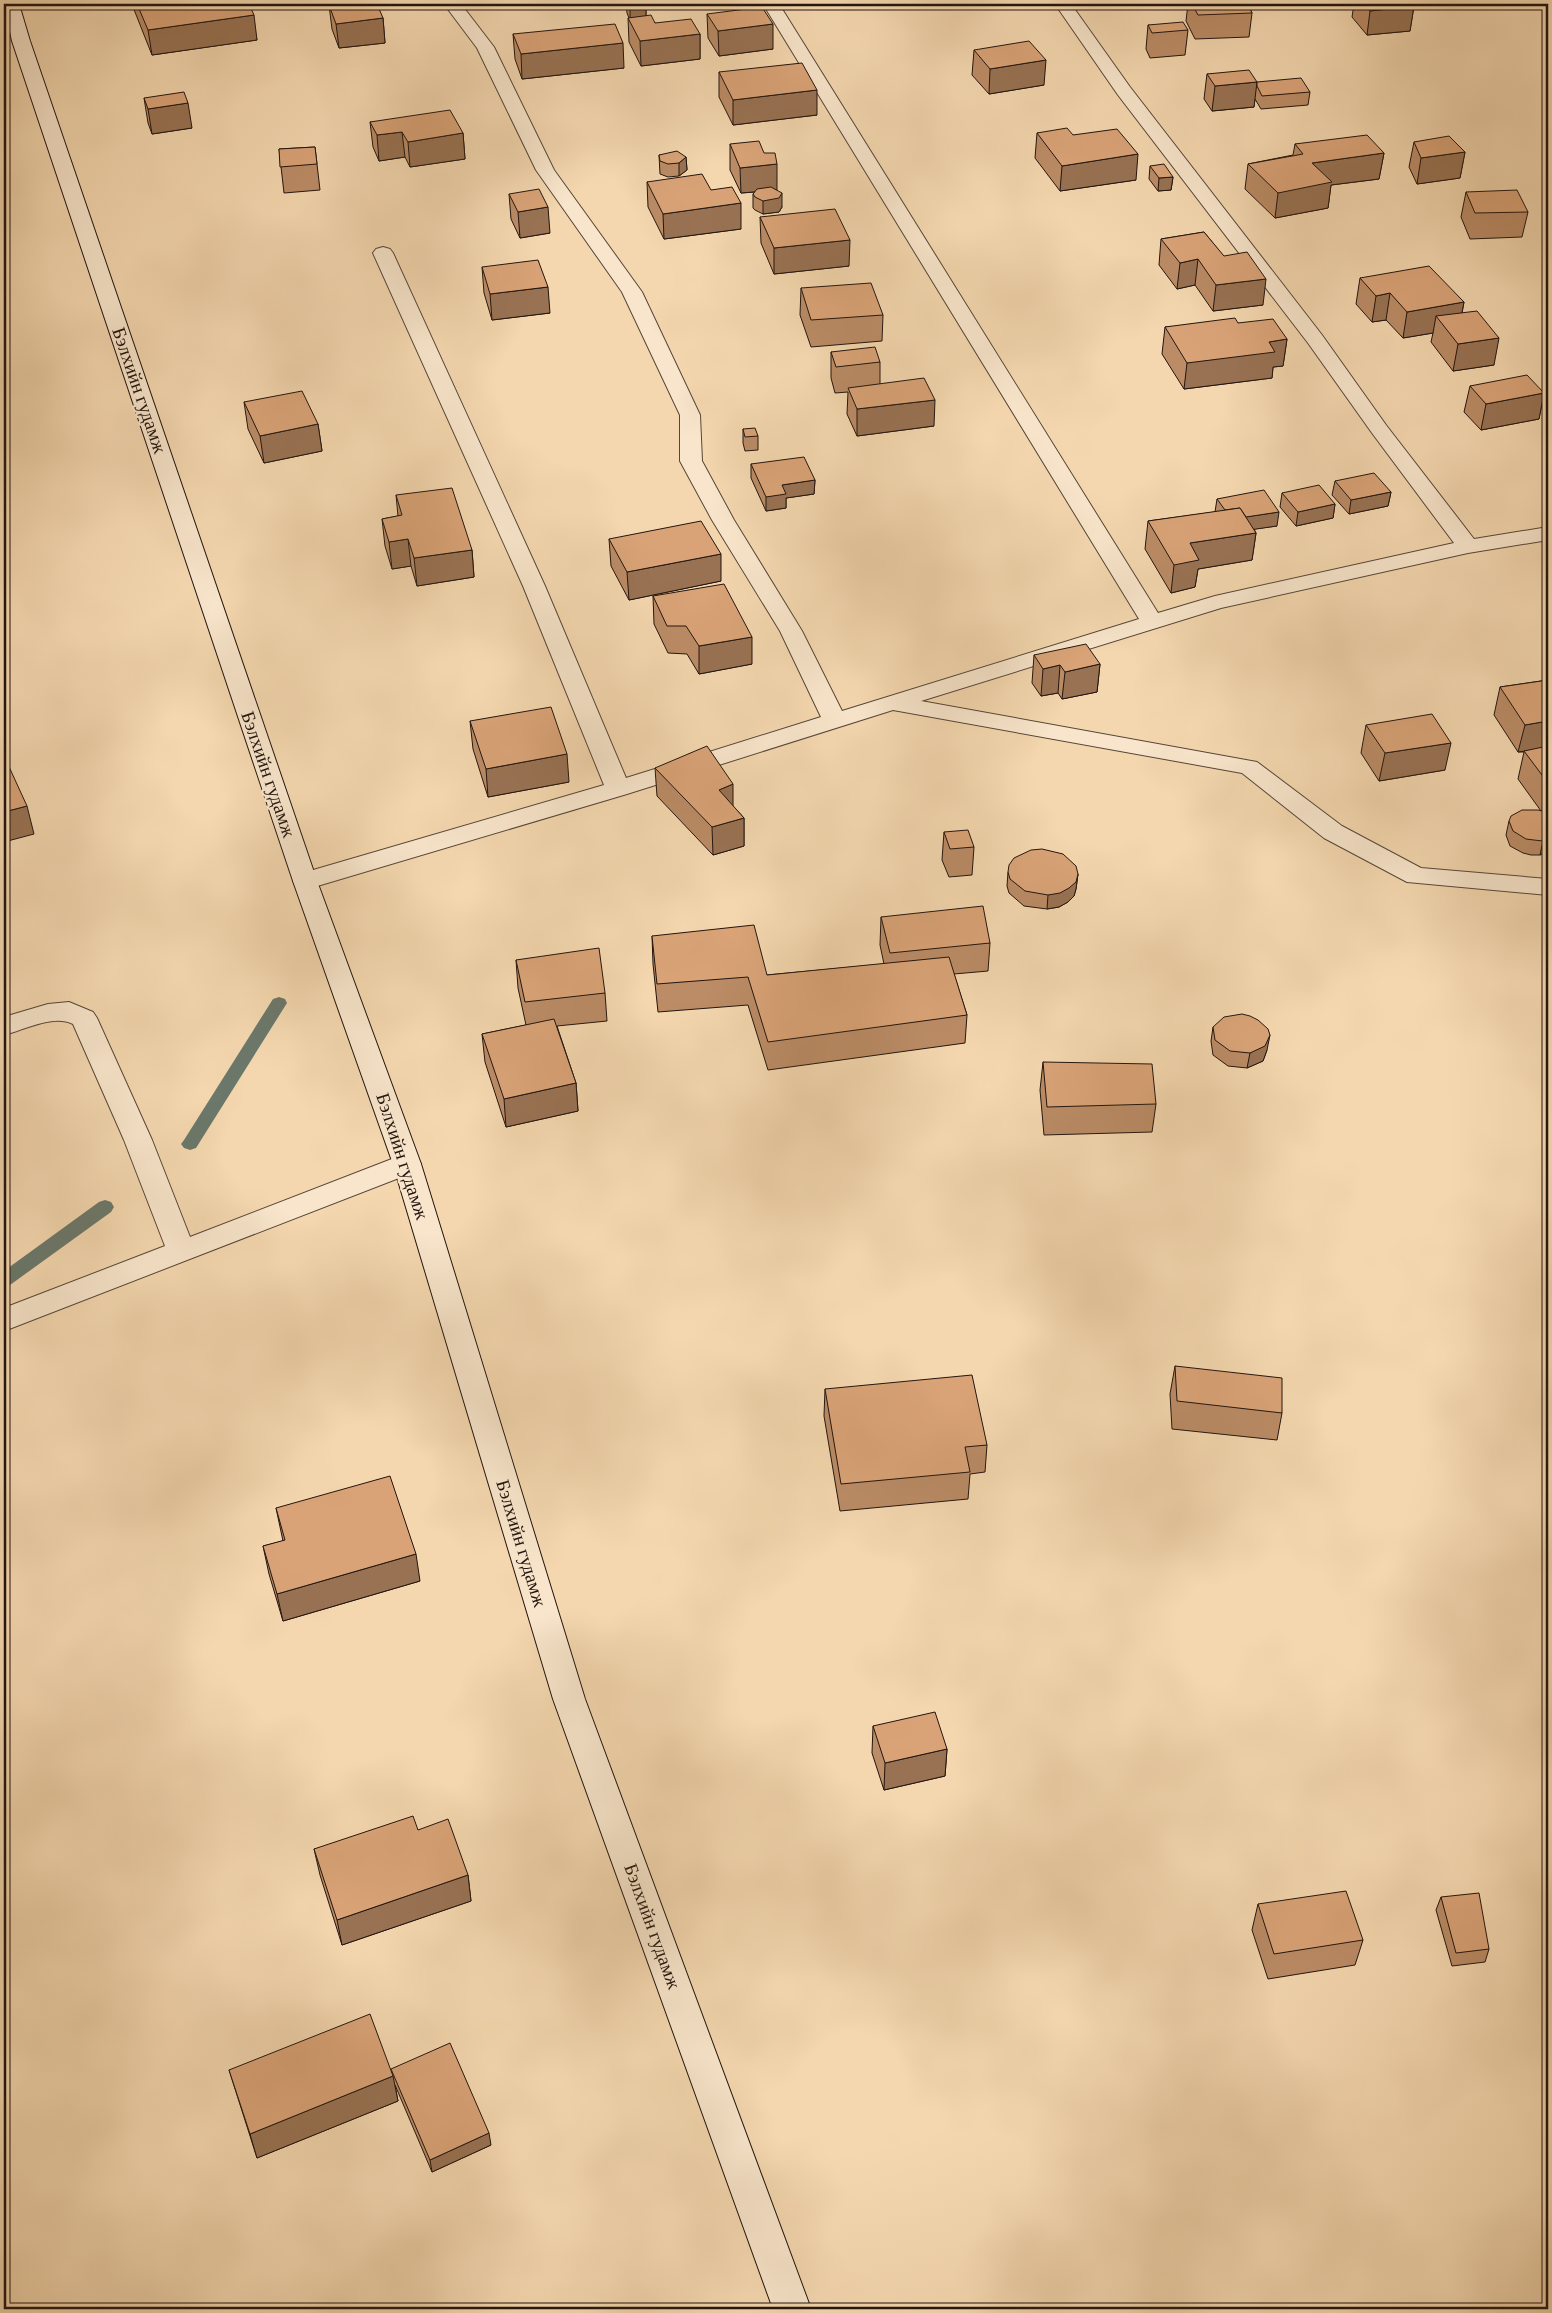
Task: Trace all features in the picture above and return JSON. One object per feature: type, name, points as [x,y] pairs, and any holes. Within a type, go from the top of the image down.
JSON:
[{"type":"street","name":"Бэлхийн гудамж","points":[[11,4],[20,41],[96,258],[305,881],[407,1164],[569,1698],[792,2309]]},
{"type":"street","points":[[452,4],[486,47],[545,170],[632,292],[690,415],[691,461],[722,520],[791,630],[835,721]]},
{"type":"street","points":[[771,4],[1152,622]]},
{"type":"street","points":[[1063,4],[1130,99],[1315,340],[1379,430],[1468,546]]},
{"type":"street","points":[[383,253],[482,470],[596,731],[618,789]]},
{"type":"street","points":[[305,881],[618,789],[1056,649],[1215,603],[1468,546],[1548,534]]},
{"type":"street","points":[[890,702],[1249,767],[1333,832],[1416,876],[1548,887]]},
{"type":"street","points":[[4,1026],[48,1013],[69,1011],[84,1018],[138,1140],[181,1250]]},
{"type":"street","points":[[4,1320],[407,1164]]},
{"type":"building","points":[[137,4],[249,4],[254,15],[148,30]]},
{"type":"building","points":[[377,4],[383,18],[336,24],[329,5]]},
{"type":"building","points":[[628,4],[644,4],[646,6],[630,8]]},
{"type":"building","points":[[1192,4],[1248,4],[1252,13],[1198,15]]},
{"type":"building","points":[[1364,4],[1412,4],[1414,6],[1370,11]]},
{"type":"building","points":[[762,7],[773,24],[718,31],[707,14]]},
{"type":"building","points":[[651,15],[655,23],[691,19],[700,34],[640,41],[628,18]]},
{"type":"building","points":[[1183,22],[1188,30],[1152,33],[1148,25]]},
{"type":"building","points":[[615,24],[623,43],[521,54],[513,34]]},
{"type":"building","points":[[1029,41],[1046,60],[990,69],[974,50]]},
{"type":"building","points":[[802,63],[817,90],[733,100],[719,72]]},
{"type":"building","points":[[1249,70],[1257,82],[1215,86],[1207,74]]},
{"type":"building","points":[[1301,78],[1310,92],[1262,96],[1257,86],[1257,82]]},
{"type":"building","points":[[184,92],[188,103],[148,109],[144,98]]},
{"type":"building","points":[[450,110],[463,133],[408,142],[402,132],[377,135],[370,122]]},
{"type":"building","points":[[1067,128],[1073,135],[1117,129],[1138,154],[1062,166],[1037,133]]},
{"type":"building","points":[[1367,135],[1384,153],[1312,163],[1332,182],[1278,193],[1248,164],[1303,154],[1295,144]]},
{"type":"building","points":[[1449,136],[1465,152],[1421,158],[1414,142]]},
{"type":"building","points":[[759,141],[764,153],[775,153],[777,164],[740,168],[730,144]]},
{"type":"building","points":[[315,147],[317,164],[280,167],[279,149]]},
{"type":"building","points":[[677,151],[686,157],[679,163],[668,164],[660,161],[659,155]]},
{"type":"building","points":[[1164,164],[1173,177],[1159,178],[1150,166]]},
{"type":"building","points":[[702,174],[711,190],[732,187],[741,203],[663,214],[647,182]]},
{"type":"building","points":[[771,187],[782,193],[779,198],[763,201],[753,194],[757,189]]},
{"type":"building","points":[[539,189],[548,207],[518,212],[509,194]]},
{"type":"building","points":[[1517,190],[1528,212],[1475,213],[1466,192]]},
{"type":"building","points":[[835,209],[850,240],[774,248],[760,217]]},
{"type":"building","points":[[1204,232],[1224,256],[1247,252],[1266,279],[1216,285],[1198,259],[1180,263],[1161,239]]},
{"type":"building","points":[[538,260],[548,287],[490,294],[482,267]]},
{"type":"building","points":[[1429,266],[1464,302],[1407,312],[1390,293],[1376,296],[1360,278]]},
{"type":"building","points":[[871,283],[883,315],[811,320],[801,288]]},
{"type":"building","points":[[1477,311],[1499,338],[1458,344],[1436,316]]},
{"type":"building","points":[[1235,318],[1238,323],[1273,319],[1287,339],[1269,342],[1275,352],[1187,363],[1165,327]]},
{"type":"building","points":[[875,347],[880,362],[836,367],[831,352]]},
{"type":"building","points":[[1527,375],[1544,393],[1486,404],[1470,386]]},
{"type":"building","points":[[924,378],[935,400],[857,409],[848,388]]},
{"type":"building","points":[[302,391],[318,424],[260,436],[244,402]]},
{"type":"building","points":[[755,428],[758,436],[745,437],[743,429]]},
{"type":"building","points":[[804,457],[815,480],[782,485],[786,494],[766,497],[751,464]]},
{"type":"building","points":[[1374,473],[1391,492],[1351,500],[1335,481]]},
{"type":"building","points":[[1319,485],[1335,504],[1298,512],[1282,493]]},
{"type":"building","points":[[452,488],[472,550],[414,558],[408,539],[389,542],[382,519],[402,515],[396,495]]},
{"type":"building","points":[[1264,490],[1279,512],[1246,517],[1240,508],[1225,510],[1217,499]]},
{"type":"building","points":[[1240,508],[1256,533],[1190,543],[1199,560],[1174,565],[1148,521]]},
{"type":"building","points":[[701,521],[721,554],[627,572],[609,539]]},
{"type":"building","points":[[724,584],[752,637],[699,646],[686,626],[667,626],[653,596]]},
{"type":"building","points":[[1086,644],[1100,664],[1065,672],[1060,665],[1043,669],[1034,655]]},
{"type":"building","points":[[1548,680],[1548,721],[1525,725],[1500,687]]},
{"type":"building","points":[[551,707],[567,754],[486,769],[470,721]]},
{"type":"building","points":[[1432,714],[1451,743],[1385,753],[1366,725]]},
{"type":"building","points":[[707,746],[733,784],[719,790],[744,818],[712,827],[655,768]]},
{"type":"building","points":[[1548,746],[1548,783],[1524,751]]},
{"type":"building","points":[[4,758],[27,806],[4,812]]},
{"type":"building","points":[[1522,810],[1538,810],[1548,814],[1548,838],[1543,841],[1526,839],[1513,831],[1509,821],[1511,816]]},
{"type":"building","points":[[968,830],[974,847],[950,849],[944,832]]},
{"type":"building","points":[[1042,849],[1063,854],[1076,866],[1078,874],[1076,882],[1060,893],[1048,895],[1025,891],[1010,879],[1009,865],[1014,858],[1031,850]]},
{"type":"building","points":[[983,906],[990,943],[890,953],[881,917]]},
{"type":"building","points":[[754,925],[767,975],[949,957],[967,1015],[768,1042],[748,977],[657,984],[652,936]]},
{"type":"building","points":[[599,948],[605,993],[525,1002],[516,960]]},
{"type":"building","points":[[1242,1014],[1258,1020],[1268,1029],[1270,1035],[1265,1046],[1250,1053],[1230,1051],[1215,1040],[1213,1027],[1224,1017]]},
{"type":"building","points":[[554,1019],[576,1083],[504,1099],[482,1034]]},
{"type":"building","points":[[1043,1062],[1152,1064],[1156,1104],[1047,1107]]},
{"type":"building","points":[[1175,1366],[1282,1378],[1282,1413],[1177,1401]]},
{"type":"building","points":[[972,1375],[987,1445],[965,1447],[970,1472],[841,1484],[825,1389]]},
{"type":"building","points":[[390,1476],[416,1554],[277,1594],[263,1546],[285,1540],[276,1508]]},
{"type":"building","points":[[935,1712],[947,1749],[885,1763],[873,1726]]},
{"type":"building","points":[[413,1816],[418,1830],[448,1819],[468,1875],[337,1920],[314,1849]]},
{"type":"building","points":[[1346,1891],[1363,1940],[1274,1954],[1258,1904]]},
{"type":"building","points":[[1479,1893],[1489,1949],[1456,1953],[1441,1897]]},
{"type":"building","points":[[370,2014],[393,2076],[250,2134],[229,2070]]},
{"type":"building","points":[[450,2043],[489,2133],[430,2160],[391,2069]]},
{"type":"waterway","points":[[190,1144],[279,1003]]},
{"type":"waterway","points":[[4,1280],[105,1207]]}]
